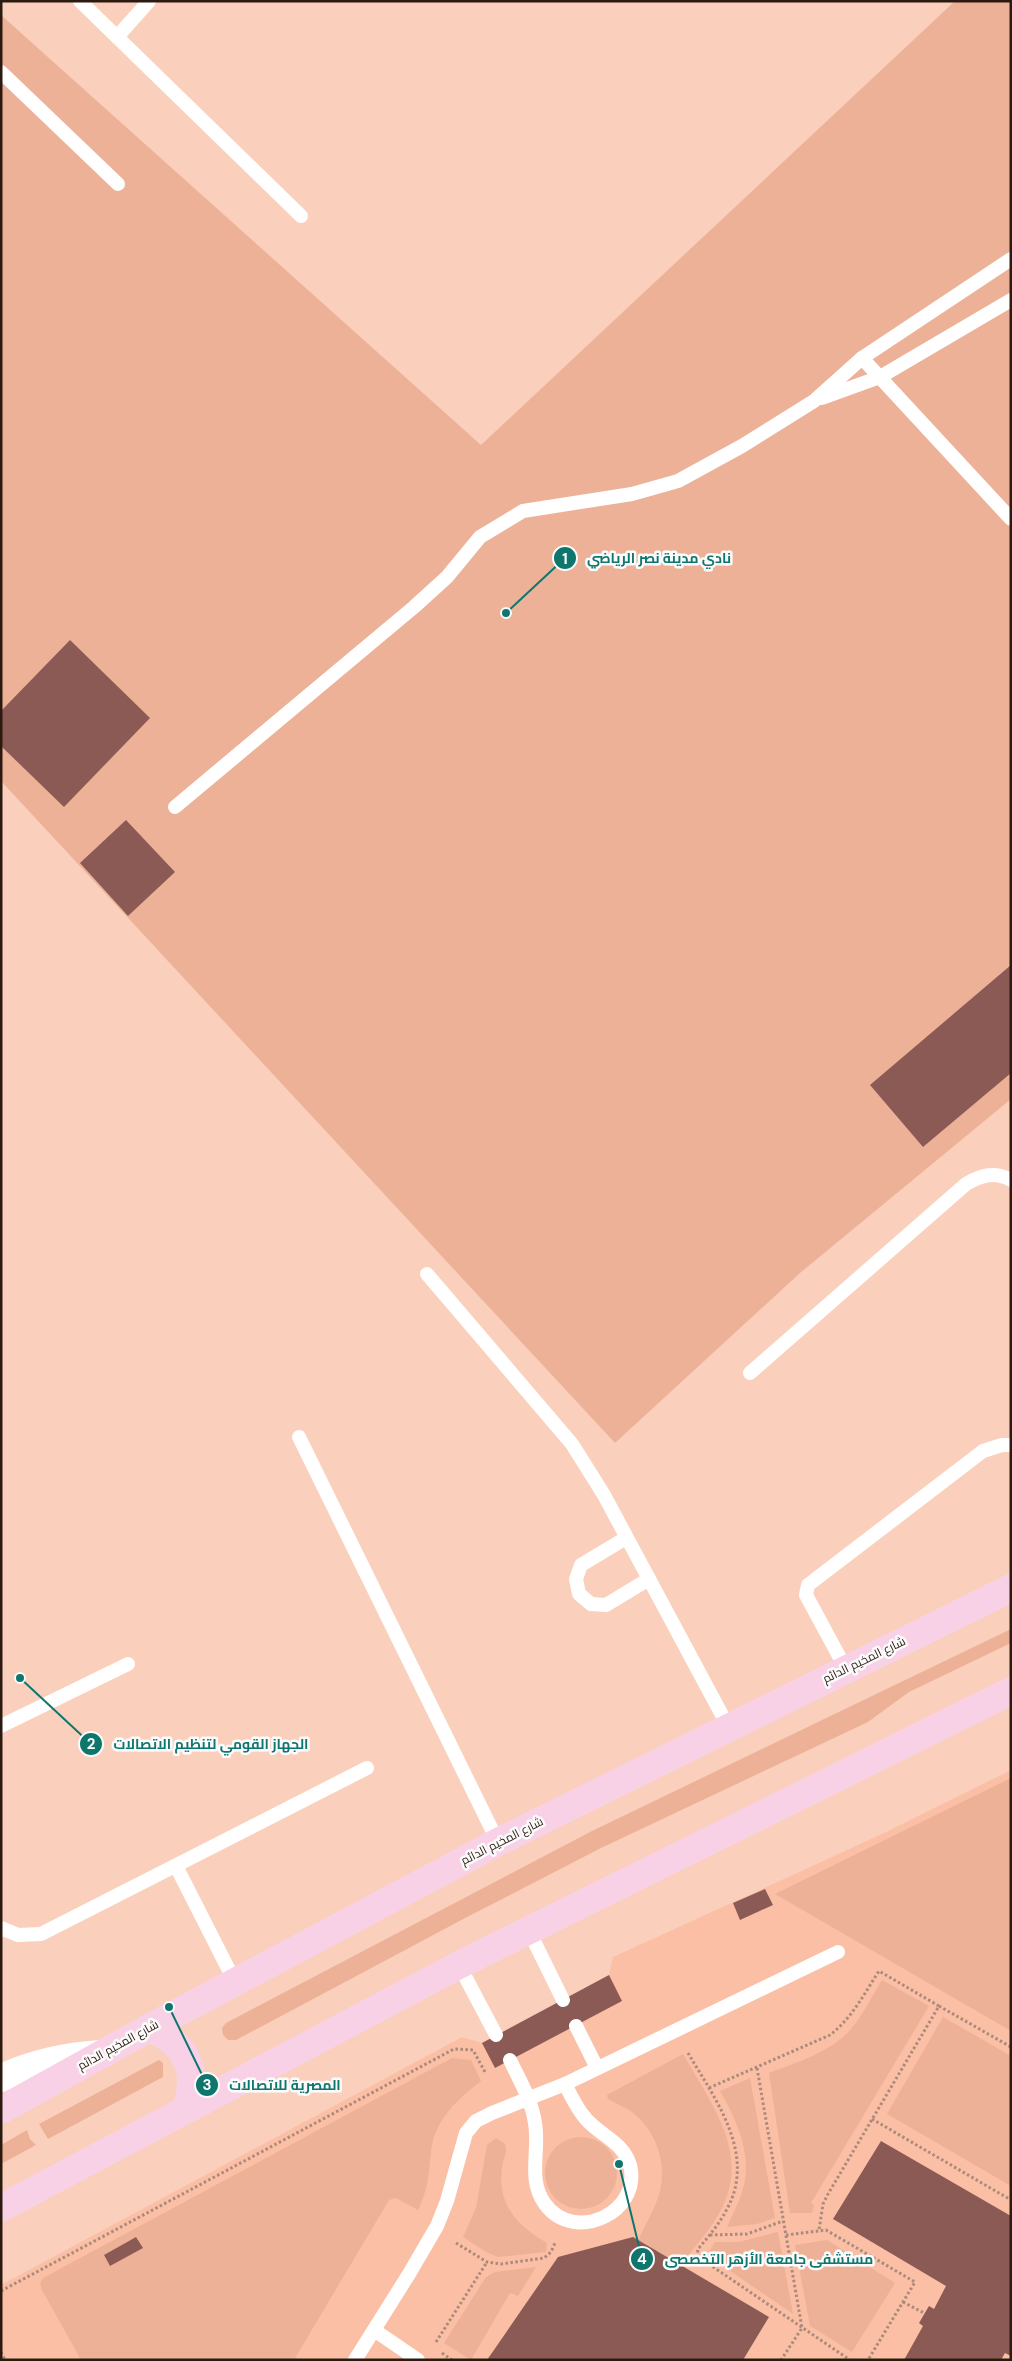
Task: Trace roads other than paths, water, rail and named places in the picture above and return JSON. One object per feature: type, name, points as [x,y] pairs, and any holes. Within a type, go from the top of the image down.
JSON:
[{"type":"main road","name":"شارع المخيم الدائم","points":[[1,2110],[149,2028],[498,1842],[1011,1588]]},
{"type":"main road","points":[[1,2208],[459,1965],[1011,1691]]},
{"type":"main road","points":[[149,2028],[172,2040],[187,2060],[192,2085],[186,2110]]},
{"type":"street","points":[[1,2078],[49,2060],[102,2054]]},
{"type":"lane","points":[[80,1],[301,216]]},
{"type":"lane","points":[[117,37],[149,1]]},
{"type":"lane","points":[[1,72],[118,184]]},
{"type":"lane","points":[[175,807],[414,608],[447,577],[480,537],[523,511],[632,494],[678,481],[742,446],[814,401],[862,358],[1011,259]]},
{"type":"lane","points":[[814,401],[880,377],[1011,300]]},
{"type":"lane","points":[[862,358],[1011,519]]},
{"type":"lane","points":[[750,1373],[966,1184],[979,1176],[995,1174],[1011,1180]]},
{"type":"lane","points":[[427,1274],[572,1444],[604,1495],[729,1728]]},
{"type":"lane","points":[[299,1437],[498,1842]]},
{"type":"lane","points":[[846,1669],[806,1595],[808,1585],[983,1451],[1002,1445],[1011,1445]]},
{"type":"lane","points":[[626,1538],[581,1565],[576,1579],[579,1594],[591,1604],[606,1605],[649,1579]]},
{"type":"lane","points":[[1,1726],[128,1664]]},
{"type":"lane","points":[[1,1928],[18,1935],[41,1934],[367,1768]]},
{"type":"lane","points":[[176,1866],[235,1982]]},
{"type":"lane","points":[[529,1930],[563,2000]]},
{"type":"lane","points":[[355,2360],[436,2226],[447,2200],[466,2134],[476,2121],[565,2084],[675,2029],[838,1952]]},
{"type":"lane","points":[[459,1965],[496,2035]]},
{"type":"lane","points":[[576,2026],[597,2068]]},
{"type":"lane","points":[[510,2060],[529,2099],[536,2139],[534,2173],[537,2190],[546,2206],[559,2217],[575,2222],[592,2222],[607,2217],[627,2195],[631,2180],[630,2166],[618,2143],[586,2119],[565,2084]]},
{"type":"lane","points":[[374,2330],[418,2360]]},
{"type":"place","name":"نادي مدينة نصر الرياضي","points":[[506,613]]},
{"type":"place","name":"الجهاز القومي لتنظيم الاتصالات","points":[[20,1678]]},
{"type":"place","name":"المصرية للاتصالات","points":[[169,2007]]},
{"type":"place","name":"مستشفى جامعة الأزهر التخصصى","points":[[619,2164]]}]
